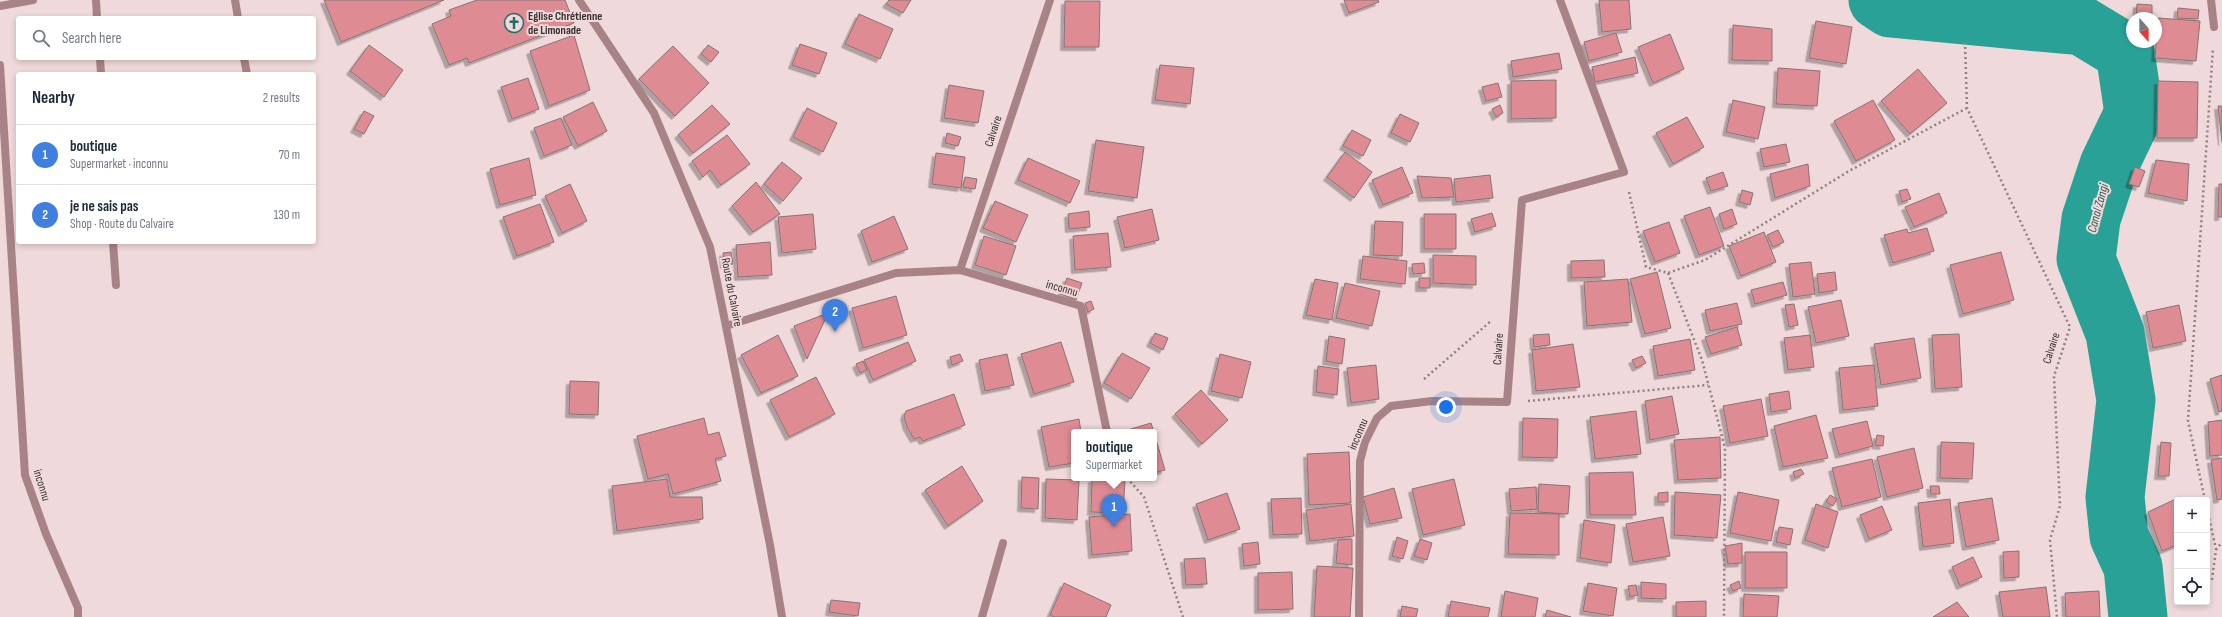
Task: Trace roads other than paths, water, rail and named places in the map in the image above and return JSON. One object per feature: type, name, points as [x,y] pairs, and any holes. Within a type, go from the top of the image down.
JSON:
[{"type":"street","points":[[0,6],[33,0]]},
{"type":"street","points":[[96,0],[97,16]]},
{"type":"street","points":[[235,0],[238,16]]},
{"type":"street","name":"Route du Calvaire","points":[[580,0],[654,113],[710,247],[770,545],[782,617]]},
{"type":"street","name":"Calvaire","points":[[960,270],[1050,0]]},
{"type":"street","name":"Calvaire","points":[[1507,402],[1513,303],[1522,200],[1624,172],[1560,0]]},
{"type":"street","points":[[2211,0],[2214,28]]},
{"type":"street","points":[[100,60],[101,72]]},
{"type":"street","points":[[244,60],[247,72]]},
{"type":"street","name":"inconnu","points":[[0,65],[25,475],[46,534],[78,608],[78,617]]},
{"type":"street","points":[[113,244],[116,286]]},
{"type":"street","points":[[726,326],[896,273],[960,270]]},
{"type":"street","name":"inconnu","points":[[960,270],[1081,306],[1106,429]]},
{"type":"street","name":"inconnu","points":[[1359,617],[1360,461],[1365,442],[1377,418],[1391,406],[1425,402],[1507,402]]},
{"type":"street","points":[[982,617],[1003,543]]},
{"type":"waterway","name":"Canal Zangi","points":[[1878,0],[1890,8],[2082,26],[2125,52],[2134,113],[2109,165],[2091,219],[2086,259],[2115,333],[2126,400],[2115,497],[2119,536],[2133,567],[2138,617]]},
{"type":"place","name":"Eglise Chrétienne de Limonade","points":[[514,23]]},
{"type":"place","name":"je ne sais pas","points":[[835,332]]},
{"type":"place","name":"boutique","points":[[1114,527]]}]
